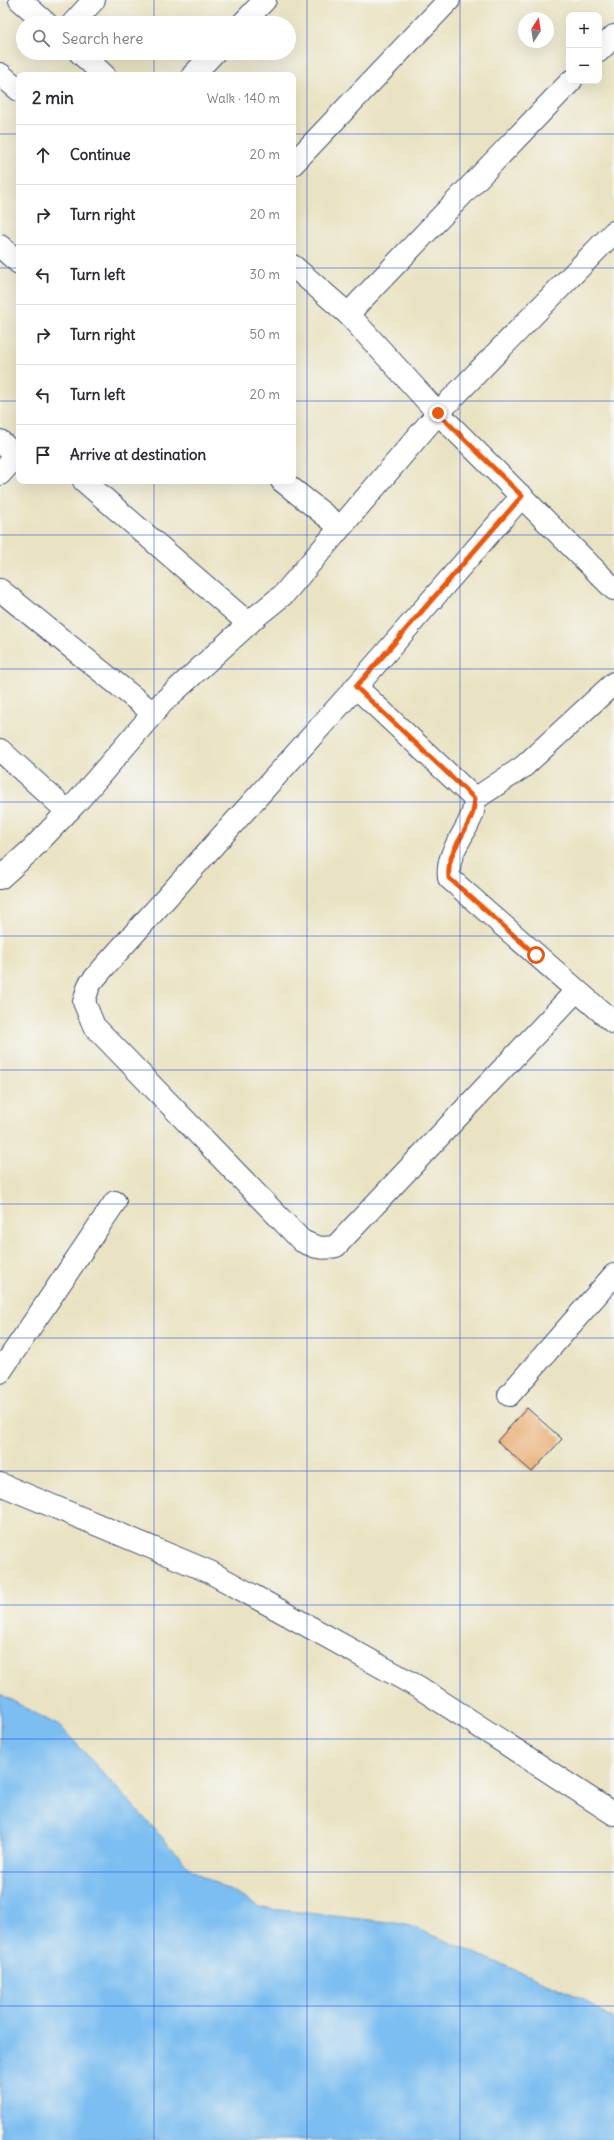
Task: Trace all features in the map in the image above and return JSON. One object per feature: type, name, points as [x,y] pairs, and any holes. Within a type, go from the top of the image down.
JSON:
[{"type":"street","points":[[20,0],[38,16]]},
{"type":"street","points":[[79,16],[94,0]]},
{"type":"street","points":[[250,16],[265,0]]},
{"type":"street","points":[[296,161],[449,0]]},
{"type":"street","points":[[602,48],[614,36]]},
{"type":"street","points":[[88,60],[101,72]]},
{"type":"street","points":[[196,72],[207,60]]},
{"type":"street","points":[[0,74],[16,87]]},
{"type":"street","points":[[348,314],[568,84]]},
{"type":"street","points":[[0,878],[31,850],[67,812],[153,713],[248,623],[284,594],[438,413],[614,232]]},
{"type":"street","points":[[0,246],[16,260]]},
{"type":"street","points":[[296,269],[348,314],[438,413],[614,589]]},
{"type":"street","points":[[0,441],[16,453]]},
{"type":"street","points":[[0,474],[16,457]]},
{"type":"street","points":[[87,484],[248,623]]},
{"type":"street","points":[[286,484],[340,527]]},
{"type":"street","points":[[522,496],[356,687],[89,985],[84,1002],[94,1026],[302,1241],[316,1248],[326,1249],[336,1246],[576,991]]},
{"type":"street","points":[[0,590],[153,713]]},
{"type":"street","points":[[614,683],[523,767],[475,799],[472,814],[452,852],[448,868],[449,878],[614,1023]]},
{"type":"street","points":[[356,687],[475,799]]},
{"type":"street","points":[[0,750],[67,812]]},
{"type":"street","points":[[0,1372],[115,1202]]},
{"type":"street","points":[[509,1395],[614,1275]]},
{"type":"street","points":[[0,1484],[210,1572],[420,1688],[614,1814]]},
{"type":"water","points":[[0,1694],[61,1727],[192,1870],[262,1908],[406,1924],[584,1999],[614,2019],[614,2140],[0,2140]]},
{"type":"building","points":[[527,1408],[562,1439],[532,1472],[497,1441]]},
{"type":"route","points":[[438,413],[522,496],[356,687],[475,799],[472,814],[452,852],[448,868],[449,878],[536,955]]}]
